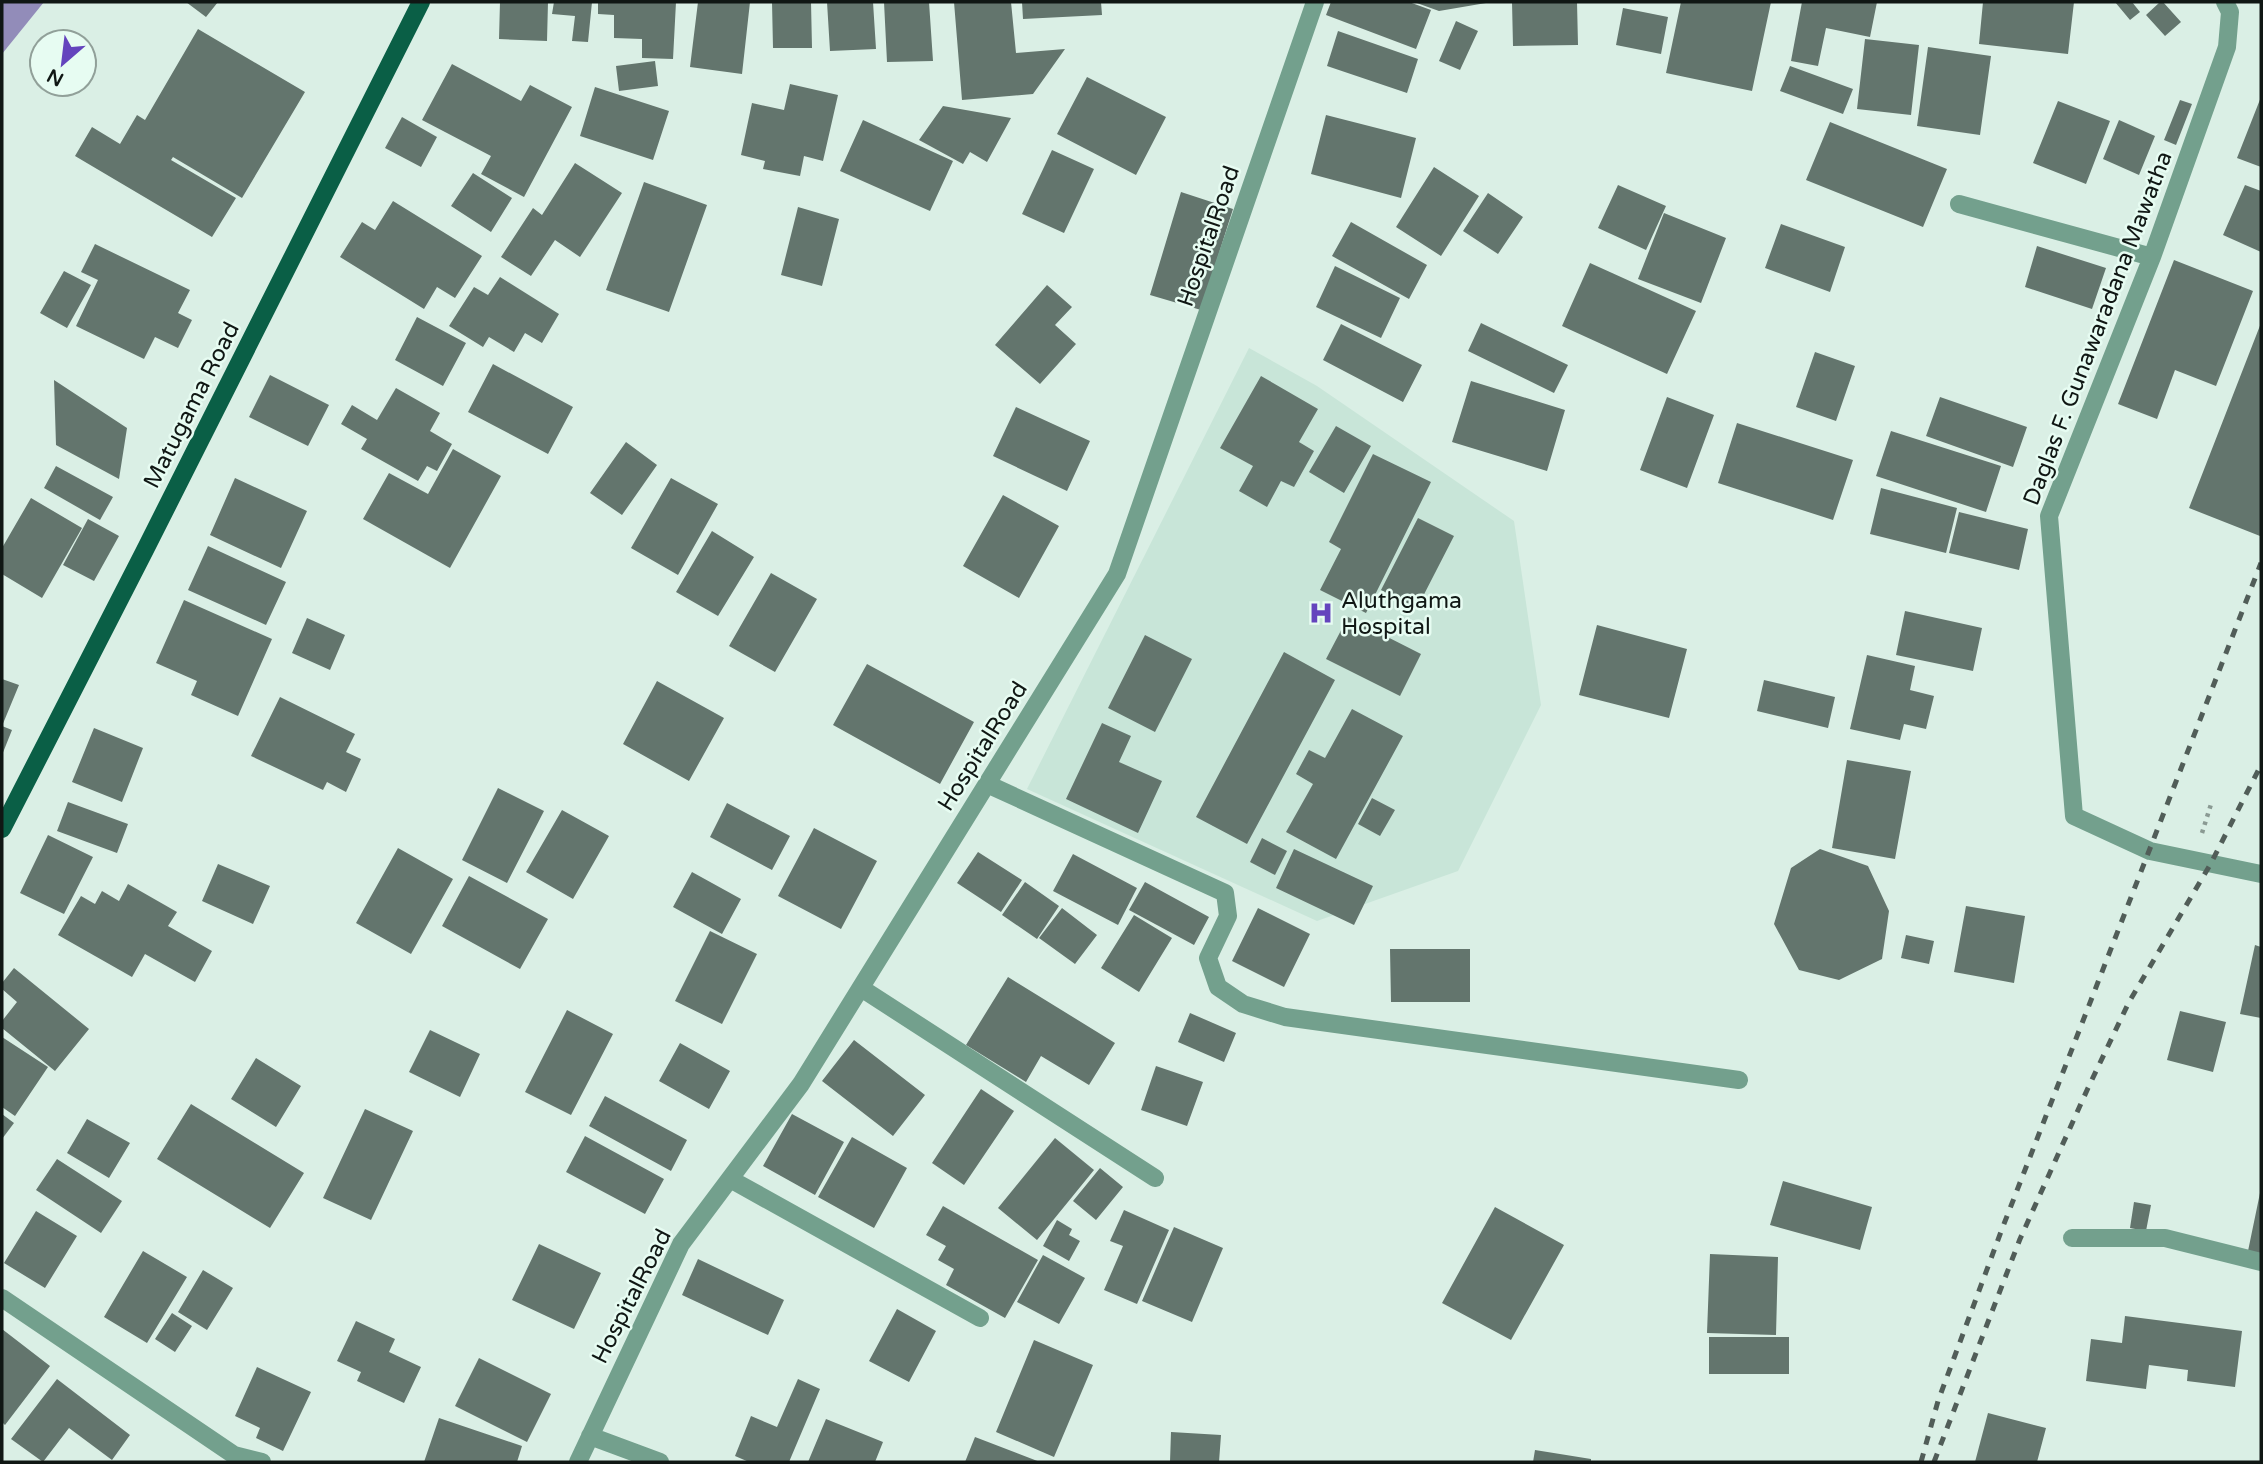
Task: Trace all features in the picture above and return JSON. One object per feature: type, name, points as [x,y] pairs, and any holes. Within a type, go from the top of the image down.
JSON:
[{"type":"main road","name":"Matugama Road","points":[[2,829],[421,2]]},
{"type":"street","name":"HospitalRoad","points":[[578,1462],[681,1244],[801,1084],[1117,574],[1315,2]]},
{"type":"street","name":"Daglas F. Gunawaradana Mawatha","points":[[2225,2],[2230,12],[2227,47],[2152,257],[2049,516],[2074,816],[2150,851],[2261,874]]},
{"type":"street","points":[[1959,204],[2152,257]]},
{"type":"street","points":[[987,784],[1225,893],[1228,916],[1208,958],[1218,987],[1243,1004],[1285,1017],[1739,1080]]},
{"type":"street","points":[[861,988],[1155,1178]]},
{"type":"street","points":[[730,1179],[980,1318]]},
{"type":"street","points":[[2072,1238],[2165,1238],[2261,1262]]},
{"type":"street","points":[[2,1298],[234,1455],[262,1462]]},
{"type":"street","points":[[590,1436],[660,1462]]},
{"type":"shaded area","points":[[2,2],[44,2],[2,54]]},
{"type":"shaded area","name":"Aluthgama Hospital","points":[[1249,348],[1317,386],[1514,521],[1541,705],[1458,871],[1317,921],[1027,789]]},
{"type":"building","points":[[186,2],[218,2],[206,17]]},
{"type":"building","points":[[500,2],[548,2],[547,41],[499,39]]},
{"type":"building","points":[[554,2],[592,2],[588,42],[572,41],[575,16],[552,14]]},
{"type":"building","points":[[598,2],[676,2],[673,59],[642,58],[642,39],[614,38],[614,15],[598,14]]},
{"type":"building","points":[[698,2],[750,2],[742,74],[690,67]]},
{"type":"building","points":[[772,2],[811,2],[812,48],[773,48]]},
{"type":"building","points":[[827,2],[873,2],[876,49],[830,51]]},
{"type":"building","points":[[884,2],[929,2],[933,61],[887,62]]},
{"type":"building","points":[[954,2],[1011,2],[1016,53],[1065,49],[1033,94],[962,100]]},
{"type":"building","points":[[1022,2],[1101,2],[1102,15],[1023,19]]},
{"type":"building","points":[[1331,2],[1409,2],[1431,10],[1416,49],[1326,15]]},
{"type":"building","points":[[1414,2],[1486,2],[1486,3],[1439,11]]},
{"type":"building","points":[[1512,2],[1577,2],[1578,45],[1513,46]]},
{"type":"building","points":[[1681,2],[1771,2],[1752,91],[1666,73]]},
{"type":"building","points":[[1802,2],[1877,2],[1870,37],[1826,28],[1818,66],[1791,61]]},
{"type":"building","points":[[1983,2],[2074,2],[2068,54],[1979,44]]},
{"type":"building","points":[[2115,2],[2132,2],[2140,12],[2130,20]]},
{"type":"building","points":[[2160,2],[2181,22],[2165,36],[2146,15]]},
{"type":"building","points":[[1623,8],[1668,17],[1661,54],[1616,45]]},
{"type":"building","points":[[1456,21],[1478,31],[1460,70],[1439,61]]},
{"type":"building","points":[[198,29],[305,92],[242,198],[173,157],[171,160],[236,198],[212,237],[75,156],[92,127],[120,144],[137,115],[145,120]]},
{"type":"building","points":[[1338,31],[1418,59],[1407,93],[1327,66]]},
{"type":"building","points":[[1865,39],[1919,45],[1911,115],[1857,109]]},
{"type":"building","points":[[1928,47],[1991,56],[1980,135],[1917,126]]},
{"type":"building","points":[[655,61],[658,86],[619,91],[616,66]]},
{"type":"building","points":[[452,64],[521,101],[530,85],[572,107],[524,197],[481,174],[491,156],[422,120]]},
{"type":"building","points":[[1790,66],[1853,89],[1843,114],[1780,91]]},
{"type":"building","points":[[1087,77],[1166,117],[1136,175],[1057,134]]},
{"type":"building","points":[[790,84],[838,95],[823,161],[804,156],[800,176],[763,169],[765,161],[741,155],[752,103],[784,110]]},
{"type":"building","points":[[595,87],[669,111],[653,160],[580,136]]},
{"type":"building","points":[[2261,97],[2261,167],[2237,158]]},
{"type":"building","points":[[2180,100],[2192,104],[2176,145],[2164,140]]},
{"type":"building","points":[[2058,101],[2110,121],[2086,184],[2033,163]]},
{"type":"building","points":[[943,106],[1011,118],[987,162],[970,152],[963,164],[919,140]]},
{"type":"building","points":[[1326,115],[1416,138],[1401,198],[1311,174]]},
{"type":"building","points":[[402,117],[437,137],[421,167],[385,148]]},
{"type":"building","points":[[863,120],[953,161],[930,211],[840,171]]},
{"type":"building","points":[[2119,120],[2155,136],[2139,175],[2103,159]]},
{"type":"building","points":[[1830,122],[1947,169],[1923,227],[1806,180]]},
{"type":"building","points":[[1052,150],[1094,169],[1064,233],[1022,214]]},
{"type":"building","points":[[575,163],[622,193],[580,257],[555,240],[531,276],[501,257],[533,208],[542,215]]},
{"type":"building","points":[[1434,167],[1479,196],[1441,256],[1396,227]]},
{"type":"building","points":[[473,173],[512,198],[491,232],[451,206]]},
{"type":"building","points":[[644,182],[707,205],[669,312],[606,290]]},
{"type":"building","points":[[1618,185],[1666,206],[1646,250],[1598,228]]},
{"type":"building","points":[[2245,185],[2261,191],[2261,252],[2223,235]]},
{"type":"building","points":[[1181,192],[1233,209],[1201,310],[1150,295]]},
{"type":"building","points":[[1488,193],[1523,217],[1498,254],[1463,231]]},
{"type":"building","points":[[393,201],[482,256],[455,298],[437,287],[424,309],[340,257],[362,222],[375,230]]},
{"type":"building","points":[[798,207],[839,219],[822,286],[781,275]]},
{"type":"building","points":[[1664,213],[1726,238],[1701,303],[1638,279]]},
{"type":"building","points":[[1351,222],[1427,265],[1409,299],[1332,256]]},
{"type":"building","points":[[1781,224],[1845,247],[1830,292],[1765,268]]},
{"type":"building","points":[[95,244],[190,290],[178,313],[192,320],[178,348],[155,337],[144,359],[76,326],[98,280],[81,272]]},
{"type":"building","points":[[2037,246],[2106,268],[2092,309],[2025,287]]},
{"type":"building","points":[[2174,260],[2253,291],[2216,386],[2175,370],[2157,419],[2118,404]]},
{"type":"building","points":[[1590,263],[1696,311],[1667,374],[1562,326]]},
{"type":"building","points":[[1335,266],[1400,298],[1381,338],[1316,307]]},
{"type":"building","points":[[64,271],[91,285],[67,328],[40,313]]},
{"type":"building","points":[[500,277],[559,314],[542,343],[525,333],[514,352],[489,337],[483,347],[449,326],[474,287],[488,295]]},
{"type":"building","points":[[1047,285],[1072,307],[1055,325],[1076,344],[1040,384],[995,345]]},
{"type":"building","points":[[417,317],[466,343],[443,386],[395,360]]},
{"type":"building","points":[[1481,323],[1568,365],[1554,393],[1468,351]]},
{"type":"building","points":[[2261,323],[2261,532],[2260,536],[2189,508]]},
{"type":"building","points":[[1341,324],[1422,365],[1403,402],[1323,360]]},
{"type":"building","points":[[1815,352],[1855,366],[1836,421],[1796,407]]},
{"type":"building","points":[[493,364],[573,407],[548,454],[468,412]]},
{"type":"building","points":[[270,375],[329,405],[308,446],[249,417]]},
{"type":"building","points":[[1261,376],[1318,409],[1299,442],[1314,451],[1294,487],[1281,481],[1267,507],[1239,491],[1253,466],[1220,448]]},
{"type":"building","points":[[54,380],[127,428],[119,479],[56,445]]},
{"type":"building","points":[[1471,381],[1565,410],[1547,471],[1452,442]]},
{"type":"building","points":[[396,388],[440,413],[430,431],[452,444],[437,471],[427,466],[418,481],[361,449],[367,439],[341,424],[352,405],[377,420]]},
{"type":"building","points":[[1667,397],[1714,415],[1687,488],[1640,470]]},
{"type":"building","points":[[1940,397],[2027,427],[2013,467],[1926,436]]},
{"type":"building","points":[[1016,407],[1090,441],[1067,491],[993,456]]},
{"type":"building","points":[[1737,423],[1853,460],[1833,520],[1718,483]]},
{"type":"building","points":[[1336,426],[1371,446],[1344,493],[1309,472]]},
{"type":"building","points":[[1891,431],[2001,466],[1986,512],[1876,476]]},
{"type":"building","points":[[626,442],[657,465],[622,515],[590,493]]},
{"type":"building","points":[[453,449],[501,476],[450,568],[363,519],[389,473],[428,494]]},
{"type":"building","points":[[1373,454],[1431,482],[1366,613],[1320,590],[1341,549],[1329,542]]},
{"type":"building","points":[[56,466],[113,497],[100,520],[44,488]]},
{"type":"building","points":[[235,478],[307,511],[281,568],[210,535]]},
{"type":"building","points":[[671,478],[718,504],[678,575],[631,548]]},
{"type":"building","points":[[1881,488],[1957,508],[1946,553],[1870,534]]},
{"type":"building","points":[[1003,495],[1059,526],[1019,598],[963,566]]},
{"type":"building","points":[[31,498],[82,528],[42,598],[2,574],[2,548]]},
{"type":"building","points":[[1959,512],[2028,529],[2019,570],[1949,553]]},
{"type":"building","points":[[1418,518],[1454,536],[1417,608],[1381,590]]},
{"type":"building","points":[[88,519],[119,536],[94,581],[63,565]]},
{"type":"building","points":[[712,531],[754,557],[718,616],[676,592]]},
{"type":"building","points":[[208,546],[286,582],[266,625],[188,590]]},
{"type":"building","points":[[771,573],[817,599],[775,672],[729,646]]},
{"type":"building","points":[[184,600],[272,639],[238,716],[191,695],[197,681],[156,663]]},
{"type":"building","points":[[1905,611],[1982,628],[1973,671],[1896,655]]},
{"type":"building","points":[[1348,617],[1421,654],[1400,696],[1326,659]]},
{"type":"building","points":[[307,618],[345,635],[330,670],[292,653]]},
{"type":"building","points":[[1597,625],[1687,649],[1669,718],[1579,695]]},
{"type":"building","points":[[1145,635],[1192,659],[1155,732],[1108,708]]},
{"type":"building","points":[[1284,652],[1335,680],[1247,844],[1196,817]]},
{"type":"building","points":[[1867,655],[1915,666],[1910,690],[1934,696],[1926,729],[1904,724],[1900,740],[1850,729]]},
{"type":"building","points":[[867,664],[974,722],[940,784],[833,725]]},
{"type":"building","points":[[2,679],[19,685],[2,726]]},
{"type":"building","points":[[1764,680],[1835,697],[1828,728],[1757,711]]},
{"type":"building","points":[[657,681],[724,718],[689,781],[623,744]]},
{"type":"building","points":[[280,697],[355,734],[346,752],[361,759],[346,792],[327,782],[323,790],[251,756]]},
{"type":"building","points":[[1352,709],[1403,736],[1336,859],[1286,832],[1313,784],[1296,774],[1309,750],[1325,758]]},
{"type":"building","points":[[1102,723],[1131,736],[1119,762],[1162,781],[1138,833],[1066,799]]},
{"type":"building","points":[[2,726],[12,730],[2,755]]},
{"type":"building","points":[[94,728],[143,748],[122,802],[72,782]]},
{"type":"building","points":[[1847,760],[1911,771],[1895,859],[1832,848]]},
{"type":"building","points":[[498,788],[544,811],[507,883],[462,860]]},
{"type":"building","points":[[1372,798],[1395,810],[1380,836],[1358,824]]},
{"type":"building","points":[[68,802],[128,824],[117,853],[57,831]]},
{"type":"building","points":[[727,803],[790,836],[772,870],[710,837]]},
{"type":"building","points":[[562,810],[609,836],[573,899],[526,872]]},
{"type":"building","points":[[814,828],[877,861],[841,929],[778,896]]},
{"type":"building","points":[[48,835],[93,857],[64,914],[20,893]]},
{"type":"building","points":[[1262,838],[1287,851],[1275,875],[1250,862]]},
{"type":"building","points":[[398,848],[453,879],[411,954],[356,923]]},
{"type":"building","points":[[1294,849],[1373,886],[1354,925],[1276,888]]},
{"type":"building","points":[[1820,849],[1868,866],[1889,911],[1882,959],[1839,980],[1799,970],[1774,924],[1791,868]]},
{"type":"building","points":[[978,852],[1022,880],[1001,912],[957,883]]},
{"type":"building","points":[[1073,854],[1137,888],[1118,925],[1053,891]]},
{"type":"building","points":[[218,864],[270,886],[253,924],[202,901]]},
{"type":"building","points":[[692,872],[741,899],[722,934],[673,907]]},
{"type":"building","points":[[469,876],[548,919],[520,969],[442,926]]},
{"type":"building","points":[[1025,882],[1059,906],[1037,939],[1002,915]]},
{"type":"building","points":[[1145,882],[1209,917],[1194,945],[1129,910]]},
{"type":"building","points":[[128,884],[177,912],[168,926],[212,951],[195,982],[145,954],[132,977],[58,935],[81,896],[95,904],[102,891],[119,901]]},
{"type":"building","points":[[1966,906],[2025,916],[2014,983],[1954,972]]},
{"type":"building","points":[[1062,908],[1097,935],[1075,964],[1039,938]]},
{"type":"building","points":[[1258,908],[1310,934],[1284,987],[1232,961]]},
{"type":"building","points":[[1134,915],[1172,938],[1139,992],[1101,968]]},
{"type":"building","points":[[710,931],[757,954],[722,1024],[675,1001]]},
{"type":"building","points":[[1906,935],[1934,941],[1929,964],[1901,958]]},
{"type":"building","points":[[2255,945],[2261,947],[2261,1018],[2240,1014]]},
{"type":"building","points":[[1390,949],[1470,949],[1470,1002],[1391,1002]]},
{"type":"building","points":[[14,968],[89,1029],[55,1071],[2,1028],[2,1021],[17,1002],[2,989],[2,983]]},
{"type":"building","points":[[1008,977],[1115,1043],[1089,1085],[1041,1056],[1026,1082],[966,1045]]},
{"type":"building","points":[[567,1010],[613,1034],[571,1115],[525,1092]]},
{"type":"building","points":[[2180,1011],[2226,1022],[2213,1072],[2167,1060]]},
{"type":"building","points":[[1190,1013],[1236,1033],[1224,1062],[1178,1042]]},
{"type":"building","points":[[430,1030],[480,1054],[460,1097],[409,1072]]},
{"type":"building","points":[[2,1037],[48,1067],[15,1116],[2,1107]]},
{"type":"building","points":[[854,1040],[925,1095],[893,1136],[822,1081]]},
{"type":"building","points":[[680,1043],[730,1071],[709,1109],[659,1081]]},
{"type":"building","points":[[256,1058],[301,1086],[276,1127],[231,1099]]},
{"type":"building","points":[[1156,1066],[1203,1082],[1187,1126],[1141,1110]]},
{"type":"building","points":[[981,1089],[1014,1111],[964,1185],[932,1163]]},
{"type":"building","points":[[605,1096],[687,1140],[671,1171],[589,1126]]},
{"type":"building","points":[[191,1104],[304,1173],[270,1228],[157,1159]]},
{"type":"building","points":[[365,1109],[413,1131],[371,1220],[323,1198]]},
{"type":"building","points":[[2,1114],[14,1123],[2,1139]]},
{"type":"building","points":[[792,1114],[844,1142],[815,1195],[763,1166]]},
{"type":"building","points":[[87,1119],[130,1143],[109,1178],[67,1153]]},
{"type":"building","points":[[585,1136],[664,1179],[645,1214],[566,1172]]},
{"type":"building","points":[[852,1137],[907,1168],[874,1228],[818,1197]]},
{"type":"building","points":[[1055,1138],[1094,1170],[1037,1240],[998,1208]]},
{"type":"building","points":[[57,1159],[122,1201],[101,1233],[36,1190]]},
{"type":"building","points":[[1100,1168],[1123,1187],[1096,1220],[1073,1201]]},
{"type":"building","points":[[1783,1181],[1872,1207],[1860,1250],[1770,1225]]},
{"type":"building","points":[[2261,1193],[2261,1254],[2248,1251]]},
{"type":"building","points":[[2134,1202],[2151,1205],[2146,1231],[2130,1228]]},
{"type":"building","points":[[943,1206],[1038,1260],[1005,1318],[946,1285],[954,1269],[938,1260],[946,1246],[926,1235]]},
{"type":"building","points":[[1495,1207],[1564,1245],[1511,1340],[1442,1303]]},
{"type":"building","points":[[1124,1210],[1169,1230],[1137,1304],[1104,1290],[1123,1246],[1110,1241]]},
{"type":"building","points":[[36,1211],[77,1236],[45,1288],[4,1263]]},
{"type":"building","points":[[1057,1220],[1072,1229],[1069,1235],[1080,1241],[1069,1261],[1043,1246]]},
{"type":"building","points":[[1174,1227],[1223,1248],[1192,1322],[1142,1301]]},
{"type":"building","points":[[539,1244],[601,1273],[574,1329],[512,1300]]},
{"type":"building","points":[[143,1251],[187,1277],[147,1343],[104,1317]]},
{"type":"building","points":[[1710,1254],[1778,1257],[1776,1335],[1707,1333]]},
{"type":"building","points":[[1043,1255],[1085,1278],[1059,1324],[1017,1302]]},
{"type":"building","points":[[698,1259],[784,1300],[768,1335],[682,1295]]},
{"type":"building","points":[[203,1270],[233,1288],[207,1330],[178,1312]]},
{"type":"building","points":[[897,1309],[936,1331],[909,1382],[869,1361]]},
{"type":"building","points":[[172,1313],[192,1326],[175,1352],[155,1339]]},
{"type":"building","points":[[2125,1316],[2242,1331],[2235,1387],[2187,1381],[2188,1370],[2149,1365],[2146,1389],[2086,1381],[2091,1339],[2122,1343]]},
{"type":"building","points":[[356,1321],[395,1339],[389,1352],[421,1367],[404,1403],[357,1381],[361,1372],[337,1361]]},
{"type":"building","points":[[2,1329],[50,1366],[5,1425],[2,1422]]},
{"type":"building","points":[[1709,1337],[1789,1337],[1789,1374],[1709,1374]]},
{"type":"building","points":[[1034,1340],[1093,1365],[1054,1457],[996,1432]]},
{"type":"building","points":[[479,1358],[551,1394],[527,1442],[455,1406]]},
{"type":"building","points":[[257,1367],[311,1392],[283,1451],[256,1438],[260,1428],[235,1416]]},
{"type":"building","points":[[57,1379],[130,1435],[112,1460],[69,1428],[43,1462],[11,1439]]},
{"type":"building","points":[[798,1379],[820,1389],[789,1462],[749,1462],[735,1456],[751,1416],[777,1427]]},
{"type":"building","points":[[1988,1413],[2046,1428],[2037,1462],[1975,1462]]},
{"type":"building","points":[[439,1418],[522,1446],[517,1462],[424,1462]]},
{"type":"building","points":[[826,1419],[883,1442],[875,1462],[808,1462]]},
{"type":"building","points":[[1171,1432],[1221,1435],[1219,1462],[1170,1462]]},
{"type":"building","points":[[975,1437],[1040,1462],[965,1462]]},
{"type":"building","points":[[1535,1450],[1591,1459],[1591,1462],[1533,1462]]},
{"type":"railway","points":[[1921,1462],[1938,1401],[2002,1229],[2261,563]]},
{"type":"railway","points":[[1934,1462],[2020,1239],[2088,1088],[2129,1002],[2210,865],[2261,765]]},
{"type":"place","name":"Aluthgama Hospital","points":[[1321,613]]}]
